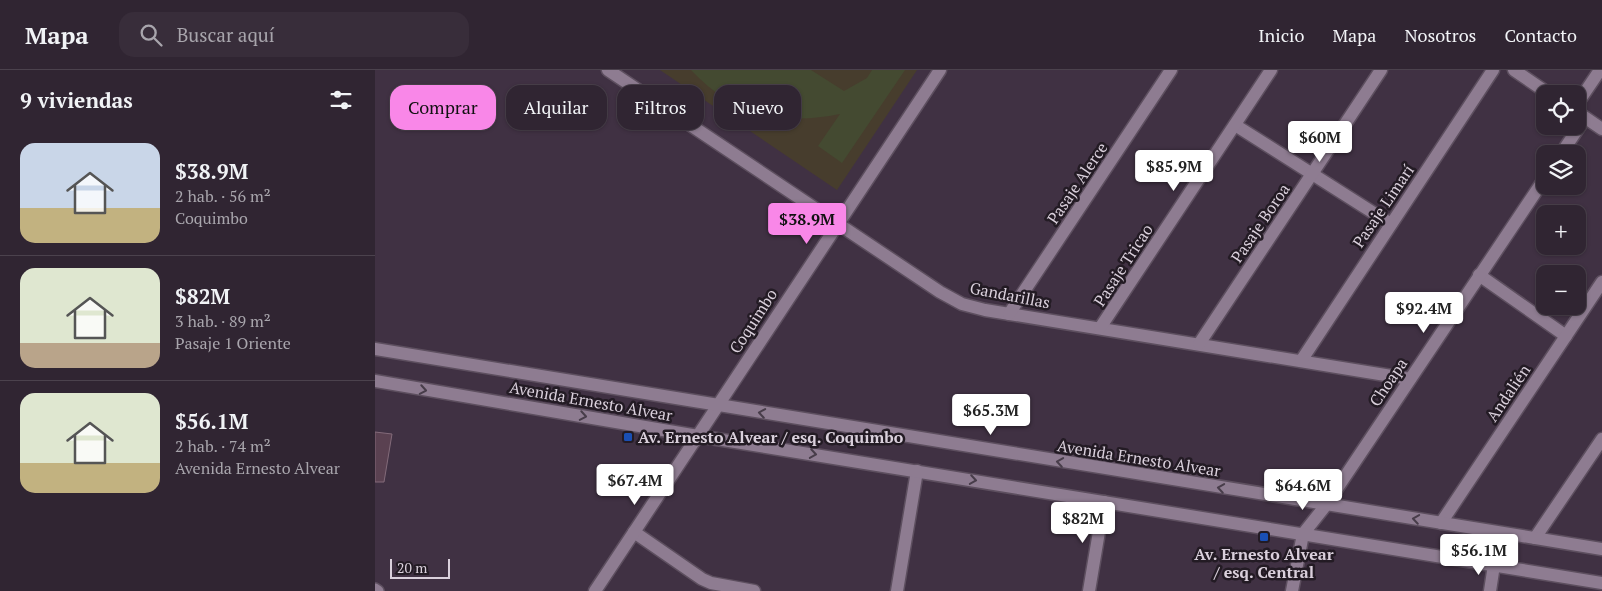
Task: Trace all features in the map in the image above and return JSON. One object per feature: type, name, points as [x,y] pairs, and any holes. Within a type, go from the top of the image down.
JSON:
[{"type":"street","name":"Gandarillas","points":[[608,70],[951,298],[974,307],[1410,379]]},
{"type":"street","name":"Coquimbo","points":[[595,591],[940,70]]},
{"type":"street","name":"Pasaje Alerce","points":[[1009,314],[1171,70]]},
{"type":"street","name":"Pasaje Tricao","points":[[1100,328],[1271,70]]},
{"type":"street","name":"Pasaje Boroa","points":[[1199,344],[1381,70]]},
{"type":"street","name":"Pasaje Limarí","points":[[1301,361],[1493,70]]},
{"type":"street","points":[[1514,70],[1536,85]]},
{"type":"street","points":[[1586,91],[1600,70]]},
{"type":"street","points":[[1586,118],[1602,128]]},
{"type":"street","points":[[1235,125],[1391,224]]},
{"type":"street","name":"Choapa","points":[[1303,534],[1326,505],[1536,191]]},
{"type":"street","points":[[1479,275],[1566,336]]},
{"type":"street","name":"Andalién","points":[[1441,523],[1602,282]]},
{"type":"street","name":"Avenida Ernesto Alvear","points":[[375,349],[1602,549]]},
{"type":"street","name":"Avenida Ernesto Alvear","points":[[375,382],[1602,583]]},
{"type":"street","points":[[1535,538],[1602,439]]},
{"type":"street","points":[[897,591],[917,471]]},
{"type":"street","points":[[1089,591],[1104,502]]},
{"type":"street","points":[[634,532],[702,579],[711,583],[754,591]]},
{"type":"street","points":[[1292,591],[1303,534]]},
{"type":"street","points":[[1490,591],[1494,565]]},
{"type":"shaded area","points":[[660,70],[917,70],[837,190],[748,130],[801,130],[801,85],[714,85],[714,107],[704,100],[704,85],[682,85]]},
{"type":"green space","points":[[691,70],[811,70],[844,91],[867,78],[872,70],[905,70],[842,163],[818,146],[840,114],[801,119],[801,85],[714,85],[714,90]]},
{"type":"building","points":[[375,432],[392,434],[384,482],[375,482]]},
{"type":"place","name":"Av. Ernesto Alvear / esq. Coquimbo","points":[[628,437]]},
{"type":"place","name":"Av. Ernesto Alvear / esq. Central","points":[[1264,537]]}]
